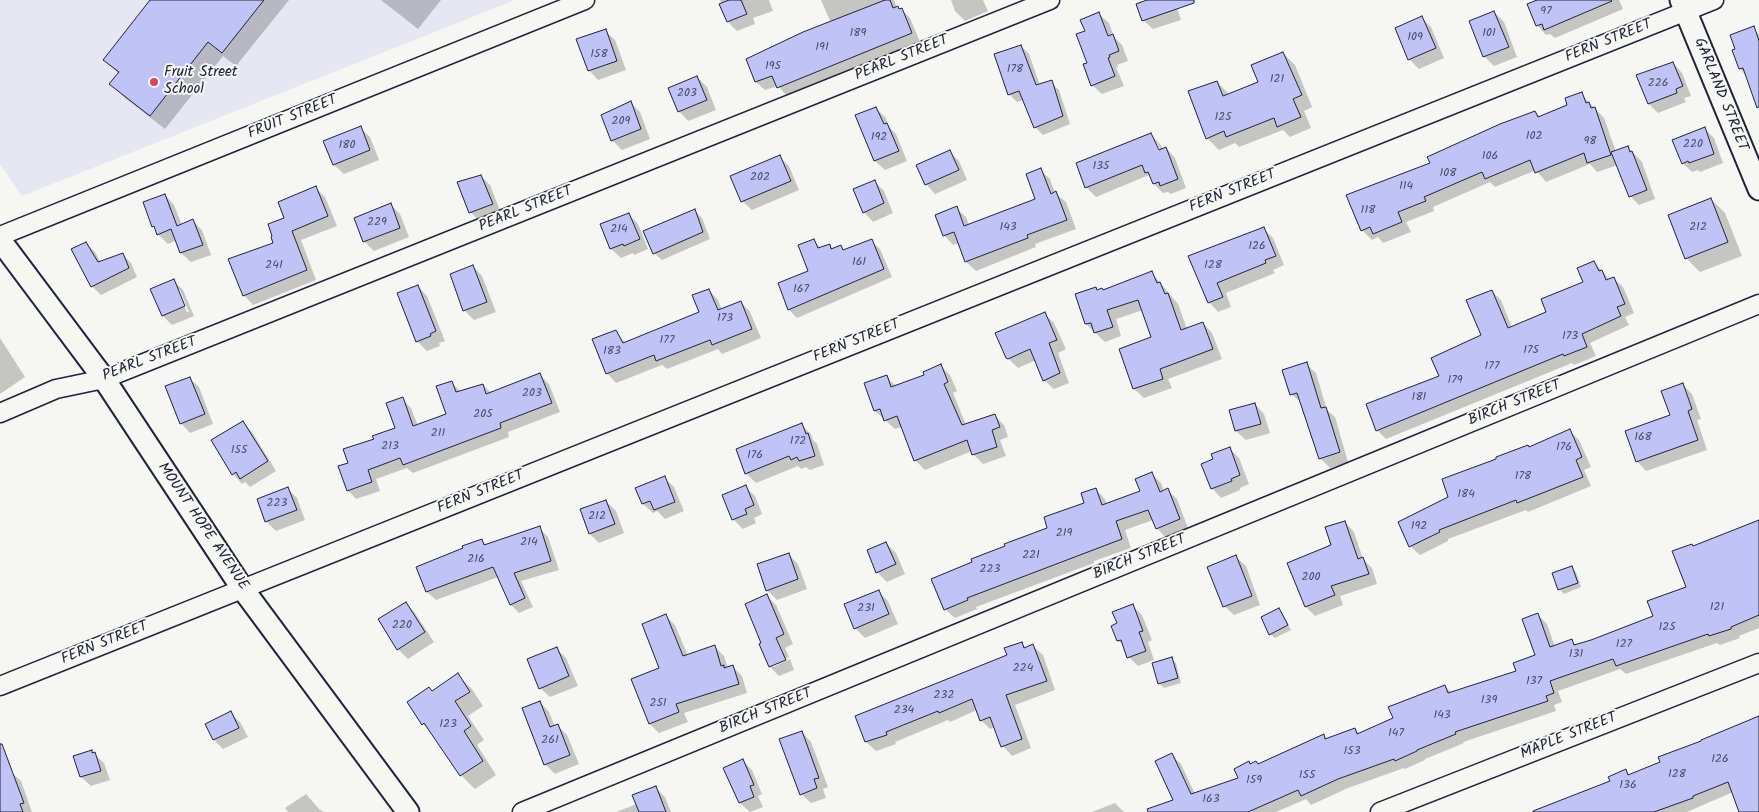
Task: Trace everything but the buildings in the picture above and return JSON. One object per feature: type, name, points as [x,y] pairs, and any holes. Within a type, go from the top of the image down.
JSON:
[{"type":"street","name":"FRUIT STREET","points":[[0,236],[585,0]]},
{"type":"street","name":"PEARL STREET","points":[[0,412],[56,389],[104,379],[1050,0]]},
{"type":"street","name":"FERN STREET","points":[[0,686],[1684,6],[1714,0]]},
{"type":"street","name":"GARLAND STREET","points":[[1684,6],[1759,189]]},
{"type":"street","name":"MOUNT HOPE AVENUE","points":[[0,240],[104,379],[242,588],[408,812]]},
{"type":"street","name":"BIRCH STREET","points":[[522,812],[1759,304]]},
{"type":"street","name":"MAPLE STREET","points":[[1380,812],[1759,663]]},
{"type":"shaded area","name":"Fruit Street School","points":[[0,0],[515,0],[22,196],[0,164]]},
{"type":"place","name":"Fruit Street School","points":[[154,82]]}]
